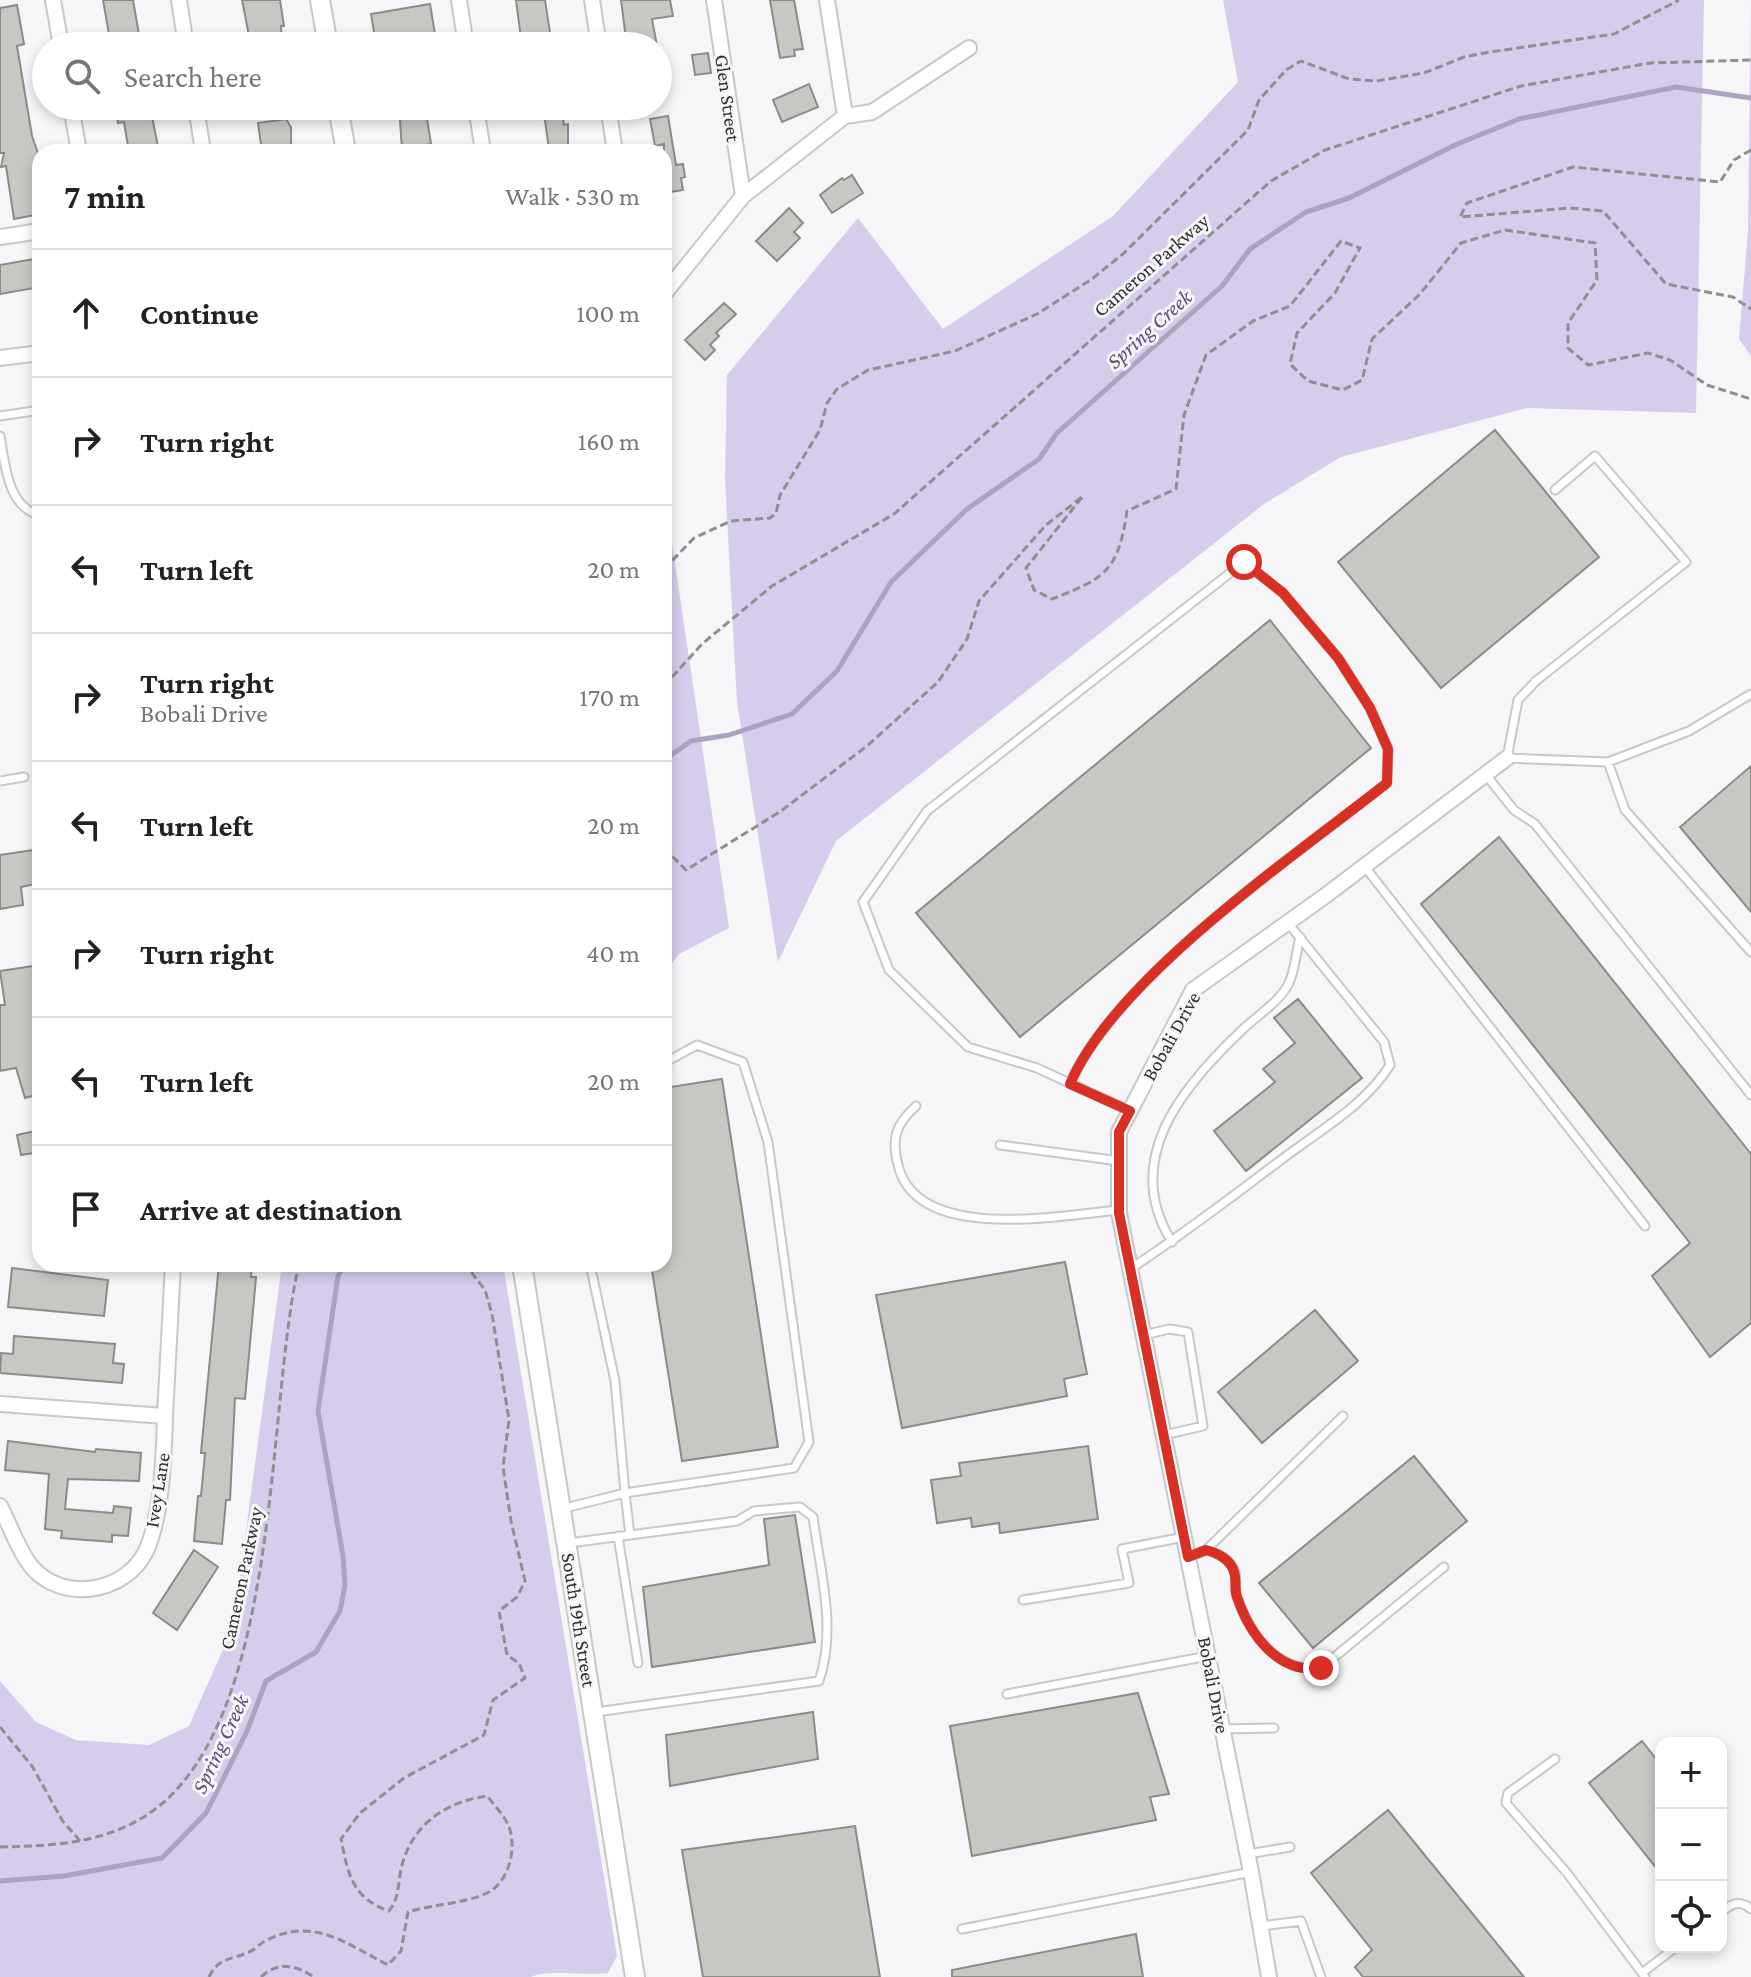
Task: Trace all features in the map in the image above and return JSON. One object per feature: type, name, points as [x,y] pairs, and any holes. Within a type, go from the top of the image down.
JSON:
[{"type":"street","points":[[53,0],[59,32]]},
{"type":"street","points":[[179,0],[184,32]]},
{"type":"street","points":[[320,0],[326,32]]},
{"type":"street","points":[[459,0],[464,32]]},
{"type":"street","points":[[592,0],[597,32]]},
{"type":"street","name":"Glen Street","points":[[714,0],[743,196]]},
{"type":"street","points":[[827,0],[845,116]]},
{"type":"street","points":[[672,284],[743,196],[845,116],[872,112],[969,48]]},
{"type":"street","points":[[73,120],[78,144]]},
{"type":"street","points":[[198,120],[202,144]]},
{"type":"street","points":[[340,120],[345,144]]},
{"type":"street","points":[[478,120],[482,144]]},
{"type":"street","points":[[610,120],[614,144]]},
{"type":"street","points":[[0,237],[32,232]]},
{"type":"street","points":[[0,358],[32,354]]},
{"type":"street","name":"Bobali Drive","points":[[1269,1977],[1248,1854],[1119,1210],[1119,1132],[1193,990],[1288,923],[1507,758]]},
{"type":"street","name":"Ivey Lane","points":[[0,1506],[30,1565],[47,1582],[76,1590],[109,1586],[132,1571],[146,1551],[164,1453],[173,1272]]},
{"type":"street","name":"South 19th Street","points":[[523,1272],[635,1977]]},
{"type":"street","points":[[0,1404],[165,1416]]},
{"type":"lane","points":[[0,416],[32,411]]},
{"type":"lane","points":[[0,436],[21,507],[32,512]]},
{"type":"lane","points":[[1555,490],[1595,456],[1686,562],[1536,681],[1518,700],[1507,758],[1608,762],[1689,731],[1751,694]]},
{"type":"lane","points":[[1070,1084],[1083,1055],[1134,995],[1187,942],[1387,783],[1388,749],[1370,708],[1338,658],[1283,593],[1244,562],[927,811],[863,902],[889,970],[968,1047],[1037,1068],[1070,1084],[1130,1111]]},
{"type":"lane","points":[[1608,762],[1625,810],[1751,952]]},
{"type":"lane","points":[[1485,774],[1514,810],[1535,824],[1751,1095]]},
{"type":"lane","points":[[0,781],[24,777]]},
{"type":"lane","points":[[1364,865],[1645,1226]]},
{"type":"lane","points":[[1130,1269],[1172,1242],[1342,1114],[1378,1085],[1390,1065],[1384,1042],[1288,923]]},
{"type":"lane","points":[[1172,1242],[1160,1224],[1151,1185],[1155,1146],[1182,1097],[1236,1036],[1288,986],[1300,937]]},
{"type":"lane","points":[[561,1509],[625,1493],[794,1468],[809,1442],[768,1142],[743,1062],[697,1045],[672,1059]]},
{"type":"lane","points":[[916,1106],[898,1122],[893,1146],[900,1176],[914,1195],[934,1209],[996,1220],[1119,1210]]},
{"type":"lane","points":[[1000,1145],[1119,1161]]},
{"type":"lane","points":[[592,1272],[615,1381],[630,1535]]},
{"type":"lane","points":[[1144,1335],[1169,1329],[1188,1332],[1203,1426],[1164,1435]]},
{"type":"lane","points":[[1188,1557],[1206,1550],[1343,1416]]},
{"type":"lane","points":[[567,1543],[737,1521],[754,1511],[800,1507],[813,1517],[828,1633],[819,1681],[593,1713]]},
{"type":"lane","points":[[618,1536],[638,1663]]},
{"type":"lane","points":[[1023,1600],[1129,1583],[1122,1549],[1184,1537]]},
{"type":"lane","points":[[1206,1550],[1216,1552],[1234,1571],[1235,1593],[1247,1621],[1270,1652],[1287,1666],[1305,1670],[1321,1668],[1444,1567]]},
{"type":"lane","points":[[1007,1694],[1208,1656]]},
{"type":"lane","points":[[1223,1729],[1274,1728]]},
{"type":"lane","points":[[1555,1759],[1508,1793],[1506,1803],[1567,1873],[1644,1975],[1669,1953]]},
{"type":"lane","points":[[1248,1854],[1290,1847]]},
{"type":"lane","points":[[962,1929],[1251,1872]]},
{"type":"lane","points":[[1727,1908],[1741,1902],[1751,1909]]},
{"type":"lane","points":[[1261,1926],[1301,1921],[1321,1977]]},
{"type":"path","points":[[672,561],[694,538],[731,521],[770,518],[776,513],[780,495],[820,430],[827,403],[837,389],[868,370],[955,351],[1037,314],[1092,279],[1124,253],[1248,130],[1259,100],[1301,61],[1349,79],[1376,81],[1424,73],[1490,52],[1614,34],[1679,0]]},
{"type":"path","name":"Cameron Parkway","points":[[672,677],[710,636],[772,586],[894,514],[1271,181],[1325,150],[1521,86],[1650,63],[1751,60]]},
{"type":"path","points":[[1751,150],[1734,160],[1720,182],[1573,167],[1467,203],[1460,217],[1570,208],[1603,211],[1666,284],[1733,297],[1751,309]]},
{"type":"path","points":[[672,856],[686,870],[781,811],[867,746],[938,682],[967,639],[979,601],[1045,526],[1083,496],[1026,568],[1034,590],[1052,599],[1096,582],[1121,549],[1127,511],[1176,489],[1184,415],[1206,355],[1253,321],[1290,306],[1341,241],[1360,248],[1335,293],[1297,333],[1290,364],[1308,381],[1343,390],[1362,380],[1372,339],[1420,294],[1461,243],[1505,230],[1595,243],[1597,280],[1568,323],[1568,348],[1588,365],[1648,353],[1670,360],[1707,385],[1751,399]]},
{"type":"path","name":"Cameron Parkway","points":[[0,1847],[80,1841],[129,1826],[168,1798],[202,1751],[228,1694],[257,1589],[273,1486],[289,1321],[298,1272]]},
{"type":"path","points":[[209,1977],[224,1958],[248,1953],[265,1941],[299,1931],[319,1930],[388,1965],[401,1951],[403,1922],[408,1912],[487,1894],[498,1886],[509,1866],[512,1844],[508,1825],[487,1796],[459,1800],[421,1825],[406,1852],[397,1901],[389,1911],[357,1893],[349,1879],[341,1839],[360,1813],[404,1778],[484,1735],[493,1700],[525,1678],[519,1663],[507,1655],[499,1611],[517,1597],[525,1581],[503,1467],[509,1420],[492,1314],[485,1290],[471,1272]]},
{"type":"path","points":[[0,1727],[32,1766],[62,1820],[80,1841]]},
{"type":"path","points":[[261,1977],[271,1969],[293,1965],[314,1977]]},
{"type":"shaded area","points":[[1223,0],[1704,0],[1696,413],[1527,408],[1341,457],[1264,504],[836,841],[778,962],[737,702],[725,480],[727,375],[858,218],[943,329],[1113,216],[1238,82]]},
{"type":"shaded area","points":[[1751,0],[1751,356],[1739,339],[1748,231]]},
{"type":"shaded area","points":[[672,543],[729,928],[679,954],[672,963]]},
{"type":"shaded area","points":[[281,1272],[504,1272],[617,1956],[608,1973],[547,1973],[531,1977],[0,1977],[0,1681],[36,1722],[76,1740],[149,1745],[189,1726],[233,1627]]},
{"type":"building","points":[[103,0],[133,0],[139,32],[109,32]]},
{"type":"building","points":[[242,0],[280,0],[284,26],[281,26],[281,32],[248,32]]},
{"type":"building","points":[[516,0],[545,0],[550,32],[520,32]]},
{"type":"building","points":[[621,0],[670,0],[673,16],[652,19],[654,32],[625,32]]},
{"type":"building","points":[[770,0],[794,0],[803,49],[794,50],[795,56],[780,58]]},
{"type":"building","points":[[430,4],[435,32],[374,32],[371,14]]},
{"type":"building","points":[[17,5],[24,44],[17,46],[35,144],[32,144],[32,216],[14,219],[6,166],[1,167],[4,153],[0,153],[0,8]]},
{"type":"building","points":[[708,53],[711,73],[695,75],[692,55]]},
{"type":"building","points":[[809,84],[818,107],[782,122],[773,100]]},
{"type":"building","points":[[117,120],[153,120],[157,144],[128,144],[124,122],[118,123]]},
{"type":"building","points":[[287,120],[291,127],[291,144],[261,144],[258,123]]},
{"type":"building","points":[[400,120],[427,120],[431,144],[402,144]]},
{"type":"building","points":[[545,120],[563,120],[564,125],[568,124],[568,144],[548,144]]},
{"type":"building","points":[[650,120],[669,120],[676,165],[683,164],[683,190],[672,192],[672,144],[655,144]]},
{"type":"building","points":[[852,175],[863,193],[832,213],[820,195],[842,178],[844,180]]},
{"type":"building","points":[[789,208],[803,223],[794,232],[800,238],[777,261],[756,241]]},
{"type":"building","points":[[32,259],[32,288],[0,294],[0,265]]},
{"type":"building","points":[[724,303],[736,314],[716,333],[719,336],[710,345],[715,350],[705,360],[685,340]]},
{"type":"building","points":[[1495,430],[1599,557],[1441,688],[1338,562]]},
{"type":"building","points":[[1270,620],[1371,748],[1020,1037],[916,913]]},
{"type":"building","points":[[1751,766],[1751,912],[1680,827]]},
{"type":"building","points":[[1499,837],[1751,1154],[1751,1323],[1710,1357],[1652,1276],[1690,1243],[1421,904]]},
{"type":"building","points":[[32,850],[32,885],[21,887],[23,905],[0,909],[0,855]]},
{"type":"building","points":[[32,966],[32,1096],[25,1098],[16,1068],[0,1071],[0,1005],[5,1005],[0,971]]},
{"type":"building","points":[[1298,999],[1362,1078],[1246,1171],[1214,1131],[1275,1082],[1263,1069],[1295,1043],[1274,1018]]},
{"type":"building","points":[[722,1079],[778,1447],[682,1461],[652,1272],[672,1272],[672,1087]]},
{"type":"building","points":[[32,1132],[32,1153],[21,1155],[17,1135]]},
{"type":"building","points":[[1065,1262],[1087,1374],[1064,1379],[1067,1396],[902,1428],[876,1295]]},
{"type":"building","points":[[12,1268],[108,1280],[104,1316],[8,1307]]},
{"type":"building","points":[[218,1272],[251,1272],[251,1277],[256,1277],[245,1399],[235,1398],[230,1500],[226,1500],[222,1544],[194,1541],[205,1453],[201,1453]]},
{"type":"building","points":[[1315,1310],[1358,1361],[1262,1443],[1218,1392]]},
{"type":"building","points":[[14,1336],[115,1344],[113,1363],[124,1364],[122,1383],[0,1373],[1,1353],[13,1354]]},
{"type":"building","points":[[8,1441],[95,1452],[96,1449],[141,1453],[139,1481],[68,1479],[65,1509],[113,1513],[114,1506],[131,1508],[128,1536],[112,1535],[112,1542],[61,1538],[62,1531],[45,1529],[49,1474],[5,1470]]},
{"type":"building","points":[[1088,1446],[1098,1519],[1000,1533],[999,1523],[972,1527],[971,1518],[937,1523],[931,1480],[961,1476],[959,1463]]},
{"type":"building","points":[[1414,1456],[1467,1521],[1313,1648],[1259,1583]]},
{"type":"building","points":[[795,1515],[815,1642],[652,1667],[643,1587],[769,1565],[764,1519]]},
{"type":"building","points":[[194,1550],[218,1567],[177,1630],[153,1613]]},
{"type":"building","points":[[1138,1693],[1169,1794],[1150,1797],[1156,1820],[972,1856],[950,1726]]},
{"type":"building","points":[[813,1712],[818,1759],[670,1786],[666,1735]]},
{"type":"building","points":[[1642,1741],[1655,1757],[1655,1866],[1589,1783]]},
{"type":"building","points":[[1388,1810],[1524,1977],[1363,1977],[1355,1967],[1372,1950],[1311,1873]]},
{"type":"building","points":[[855,1826],[880,1977],[703,1977],[682,1850]]},
{"type":"building","points":[[1136,1934],[1143,1977],[952,1977],[952,1970]]},
{"type":"waterway","name":"Spring Creek","points":[[672,754],[691,741],[729,735],[792,714],[837,671],[891,582],[967,509],[1039,459],[1057,433],[1222,286],[1250,249],[1306,212],[1349,198],[1455,145],[1519,119],[1676,87],[1751,98]]},
{"type":"waterway","name":"Spring Creek","points":[[0,1881],[64,1876],[162,1858],[206,1813],[247,1731],[266,1681],[316,1652],[340,1611],[345,1585],[343,1556],[318,1411],[340,1272]]},
{"type":"route","points":[[1244,562],[1283,593],[1338,658],[1370,708],[1388,749],[1387,783],[1187,942],[1134,995],[1083,1055],[1070,1084],[1130,1111],[1119,1132],[1119,1213],[1188,1557],[1206,1550],[1216,1552],[1227,1560],[1234,1571],[1235,1593],[1247,1621],[1270,1652],[1287,1666],[1305,1670],[1321,1668]]}]
